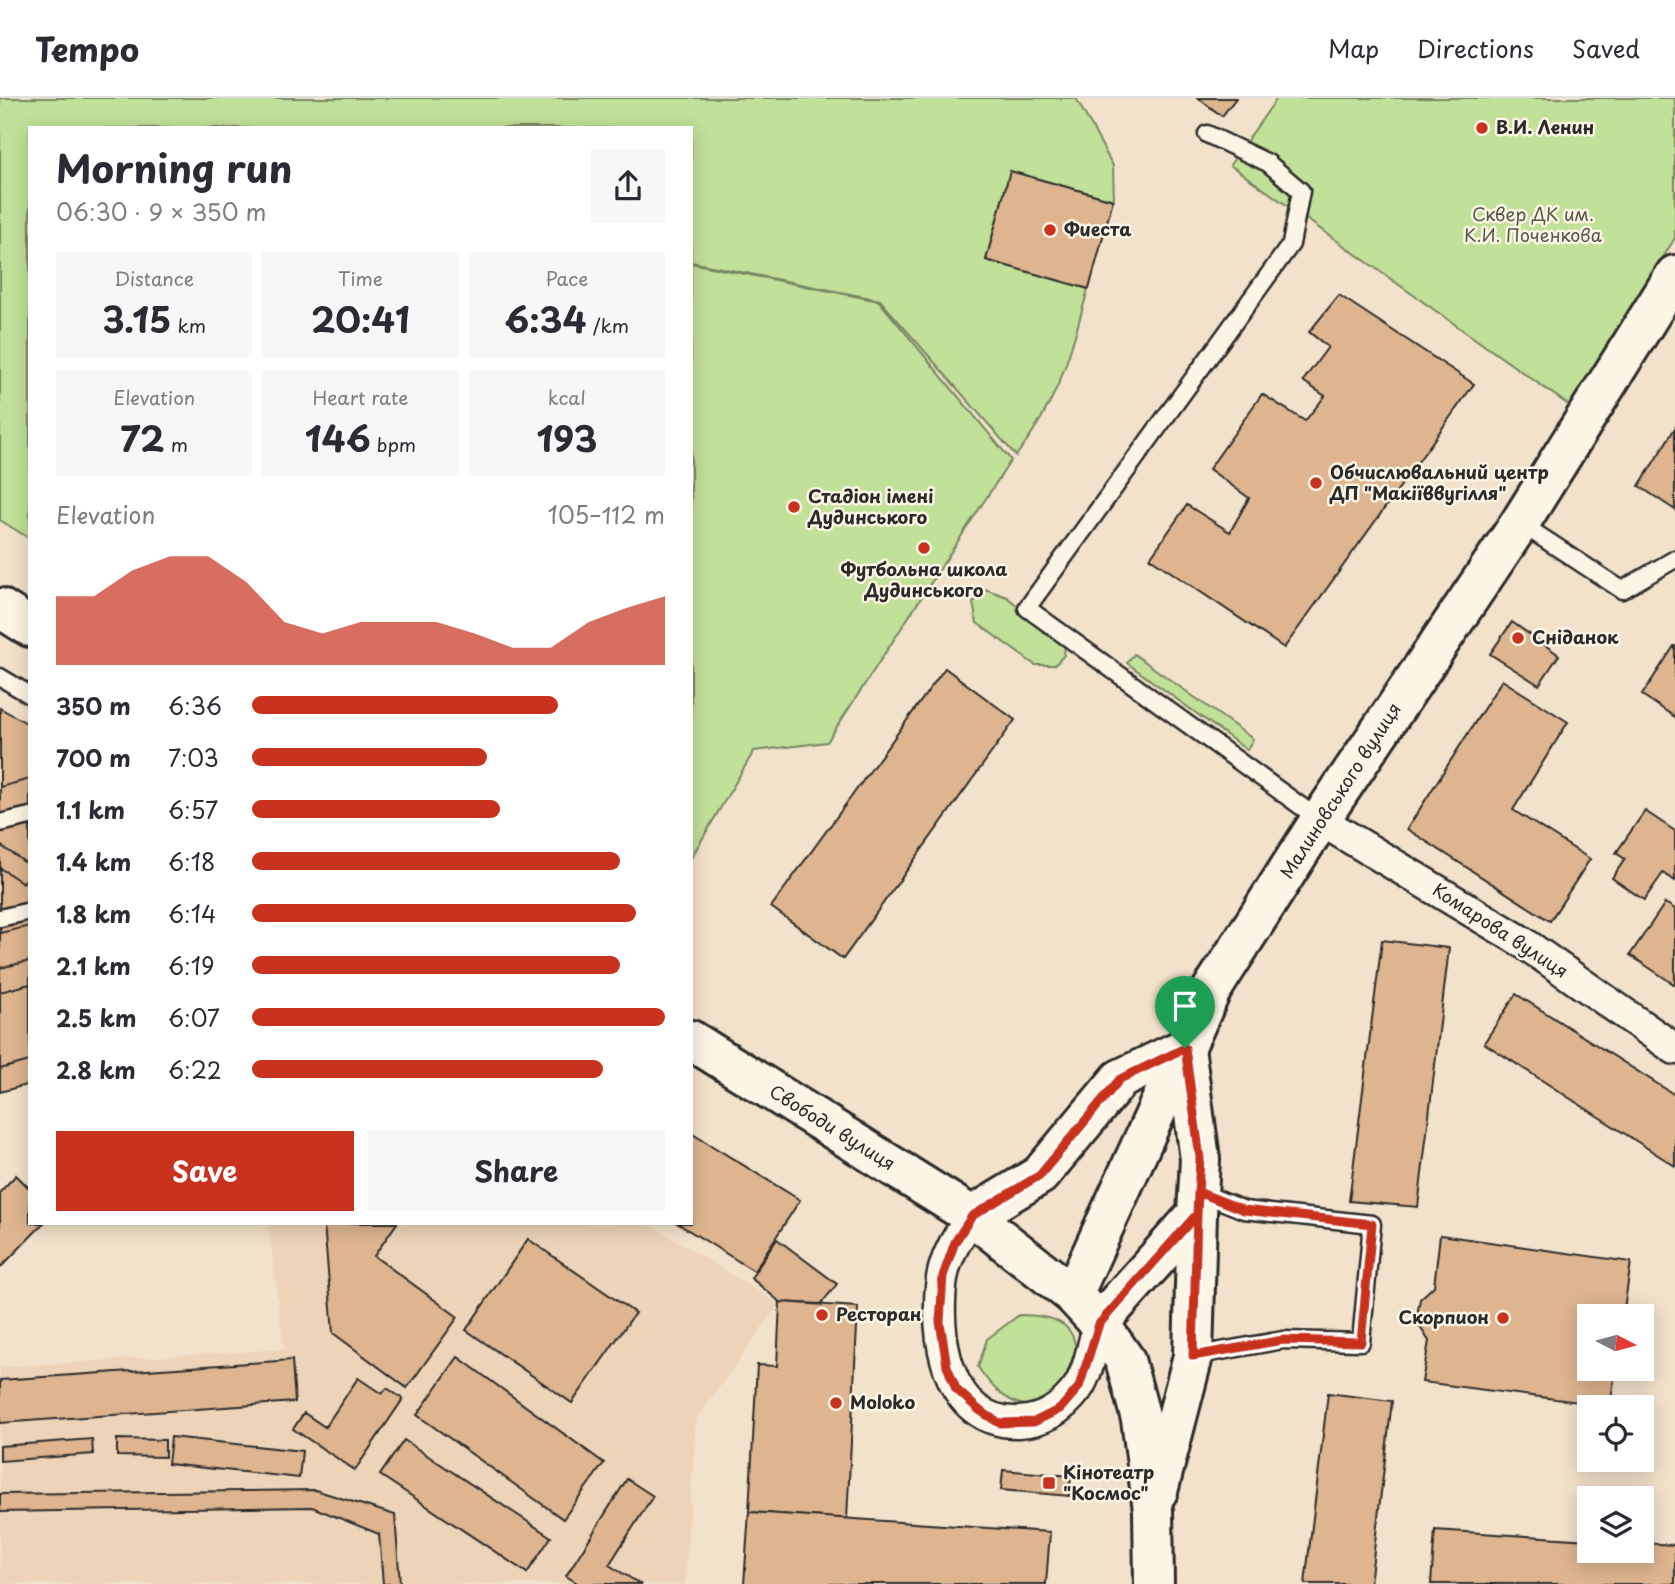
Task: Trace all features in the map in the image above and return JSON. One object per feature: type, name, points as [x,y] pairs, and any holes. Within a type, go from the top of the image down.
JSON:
[{"type":"street","name":"Малиновського вулиця","points":[[1073,1295],[1211,991],[1320,820],[1520,523],[1675,275]]},
{"type":"street","points":[[0,608],[28,625]]},
{"type":"street","name":"Комарова вулиця","points":[[1320,820],[1521,941],[1675,1049]]},
{"type":"street","name":"Свободи вулиця","points":[[693,1041],[972,1216]]},
{"type":"street","points":[[1153,1510],[1193,1356],[1200,1158],[1185,1048],[1120,1079],[1040,1175],[972,1216],[955,1242],[943,1276],[940,1322],[947,1366],[956,1389],[979,1410],[999,1423],[1034,1422],[1060,1409],[1079,1387],[1099,1324],[1197,1203]]},
{"type":"street","points":[[972,1216],[1073,1295],[1099,1324],[1125,1360],[1141,1419],[1153,1510],[1154,1584]]},
{"type":"lane","points":[[1207,134],[1268,163],[1301,191],[1291,244],[1027,608],[1320,820]]},
{"type":"lane","points":[[1520,523],[1622,590],[1675,559]]},
{"type":"lane","points":[[0,677],[28,694]]},
{"type":"lane","points":[[0,823],[28,816]]},
{"type":"lane","points":[[0,918],[28,911]]},
{"type":"lane","points":[[1193,1356],[1283,1340],[1361,1342],[1372,1224],[1197,1203]]},
{"type":"shaded area","points":[[268,1225],[651,1225],[779,1304],[696,1420],[685,1584],[0,1584],[0,1367],[284,1349]]},
{"type":"green space","points":[[0,98],[1076,98],[1113,166],[1114,200],[1010,171],[986,260],[1088,289],[1068,357],[1053,396],[1016,456],[880,300],[693,262],[693,126],[28,126],[28,538],[0,520]]},
{"type":"green space","name":"Сквер ДК им. К.И. Поченкова","points":[[1277,98],[1675,98],[1675,238],[1570,406],[1230,165]]},
{"type":"green space","name":"Стадіон імені Дудинського","points":[[693,263],[879,301],[1011,460],[827,742],[754,751],[693,855]]},
{"type":"green space","points":[[985,589],[1007,597],[1065,646],[1064,655],[1055,665],[1035,665],[977,623],[973,603]]},
{"type":"green space","points":[[1134,654],[1253,739],[1247,750],[1127,663]]},
{"type":"green space","points":[[1019,1315],[1056,1320],[1066,1327],[1074,1342],[1075,1360],[1069,1378],[1057,1394],[1041,1403],[1021,1404],[1000,1393],[978,1367],[987,1339]]},
{"type":"building","points":[[1198,98],[1236,98],[1222,116]]},
{"type":"building","name":"Фиеста","points":[[1010,171],[1113,200],[1089,289],[986,260]]},
{"type":"building","name":"Обчислювальний центр ДП \"Макіїввугілля\"","points":[[1339,295],[1474,384],[1284,648],[1150,558],[1187,505],[1230,532],[1249,498],[1209,469],[1262,394],[1305,421],[1325,396],[1303,381],[1328,347],[1309,332]]},
{"type":"building","points":[[1675,428],[1675,510],[1639,486]]},
{"type":"building","name":"Сніданок","points":[[1512,622],[1559,655],[1539,685],[1490,654]]},
{"type":"building","points":[[1675,646],[1675,717],[1642,695]]},
{"type":"building","points":[[945,668],[1015,720],[843,959],[771,907]]},
{"type":"building","points":[[1502,680],[1568,722],[1513,810],[1590,859],[1550,921],[1407,829]]},
{"type":"building","points":[[0,708],[28,724],[28,789],[0,796]]},
{"type":"building","points":[[28,780],[28,1085],[0,1092],[0,787]]},
{"type":"building","points":[[1645,811],[1675,831],[1675,881],[1663,873],[1644,900],[1612,878],[1625,859],[1616,853]]},
{"type":"building","points":[[0,845],[28,865],[28,876],[23,883],[0,868]]},
{"type":"building","points":[[1665,903],[1675,909],[1675,985],[1630,955]]},
{"type":"building","points":[[28,926],[28,961],[0,968],[0,933]]},
{"type":"building","points":[[1382,940],[1449,948],[1418,1207],[1349,1201]]},
{"type":"building","points":[[28,985],[28,1062],[0,1069],[0,992]]},
{"type":"building","points":[[1516,994],[1675,1095],[1675,1166],[1484,1043]]},
{"type":"building","points":[[693,1134],[800,1200],[754,1271],[680,1225],[693,1225]]},
{"type":"building","points":[[16,1175],[28,1187],[28,1225],[42,1225],[0,1268],[0,1192]]},
{"type":"building","points":[[324,1225],[396,1225],[374,1256],[458,1317],[407,1388],[333,1333]]},
{"type":"building","name":"Скорпион","points":[[1440,1235],[1631,1262],[1625,1304],[1577,1304],[1577,1381],[1614,1381],[1612,1395],[1577,1395],[1577,1402],[1422,1382],[1429,1341],[1416,1321],[1420,1299],[1434,1286]]},
{"type":"building","points":[[528,1239],[635,1313],[572,1403],[466,1330]]},
{"type":"building","points":[[777,1239],[837,1284],[821,1304],[780,1302],[751,1278]]},
{"type":"building","points":[[780,1302],[858,1307],[847,1519],[749,1512],[757,1365],[777,1366]]},
{"type":"building","points":[[458,1357],[604,1463],[563,1519],[417,1415]]},
{"type":"building","points":[[292,1360],[295,1402],[0,1423],[0,1380]]},
{"type":"building","points":[[358,1378],[382,1394],[387,1388],[403,1399],[355,1470],[293,1429],[304,1413],[325,1427]]},
{"type":"building","points":[[1328,1393],[1392,1401],[1370,1584],[1305,1584]]},
{"type":"building","points":[[171,1437],[302,1451],[299,1478],[168,1464]]},
{"type":"building","points":[[92,1439],[93,1454],[0,1461],[0,1446]]},
{"type":"building","points":[[117,1439],[165,1440],[165,1457],[117,1456]]},
{"type":"building","points":[[404,1440],[551,1537],[527,1573],[380,1475]]},
{"type":"building","points":[[1003,1470],[1071,1476],[1069,1496],[1001,1490]]},
{"type":"building","points":[[627,1479],[653,1496],[609,1565],[640,1584],[579,1584],[566,1576]]},
{"type":"building","points":[[315,1490],[395,1515],[400,1584],[383,1584],[379,1534],[312,1507],[0,1512],[0,1494]]},
{"type":"building","points":[[749,1512],[1050,1532],[1046,1584],[744,1584]]},
{"type":"building","points":[[1435,1530],[1577,1539],[1577,1563],[1654,1563],[1654,1544],[1675,1545],[1675,1584],[1431,1584]]},
{"type":"place","name":"В.И. Ленин","points":[[1482,128]]},
{"type":"place","name":"Фиеста","points":[[1050,230]]},
{"type":"place","name":"Обчислювальний центр ДП \"Макіїввугілля\"","points":[[1316,483]]},
{"type":"place","name":"Стадіон імені Дудинського","points":[[794,507]]},
{"type":"place","name":"Футбольна школа Дудинського","points":[[924,548]]},
{"type":"place","name":"Сніданок","points":[[1518,638]]},
{"type":"place","name":"Ресторан","points":[[822,1315]]},
{"type":"place","name":"Скорпион","points":[[1503,1318]]},
{"type":"place","name":"Moloko","points":[[836,1403]]},
{"type":"place","name":"Кінотеатр \"Космос\"","points":[[1049,1483]]},
{"type":"route","points":[[1185,1048],[1120,1079],[1040,1175],[972,1216],[955,1242],[943,1276],[940,1322],[947,1366],[956,1389],[979,1410],[999,1423],[1034,1422],[1060,1409],[1079,1387],[1099,1324],[1197,1214],[1198,1192],[1244,1210],[1372,1224],[1361,1342],[1283,1340],[1193,1356],[1197,1214],[1198,1192],[1200,1158],[1185,1048]]}]
